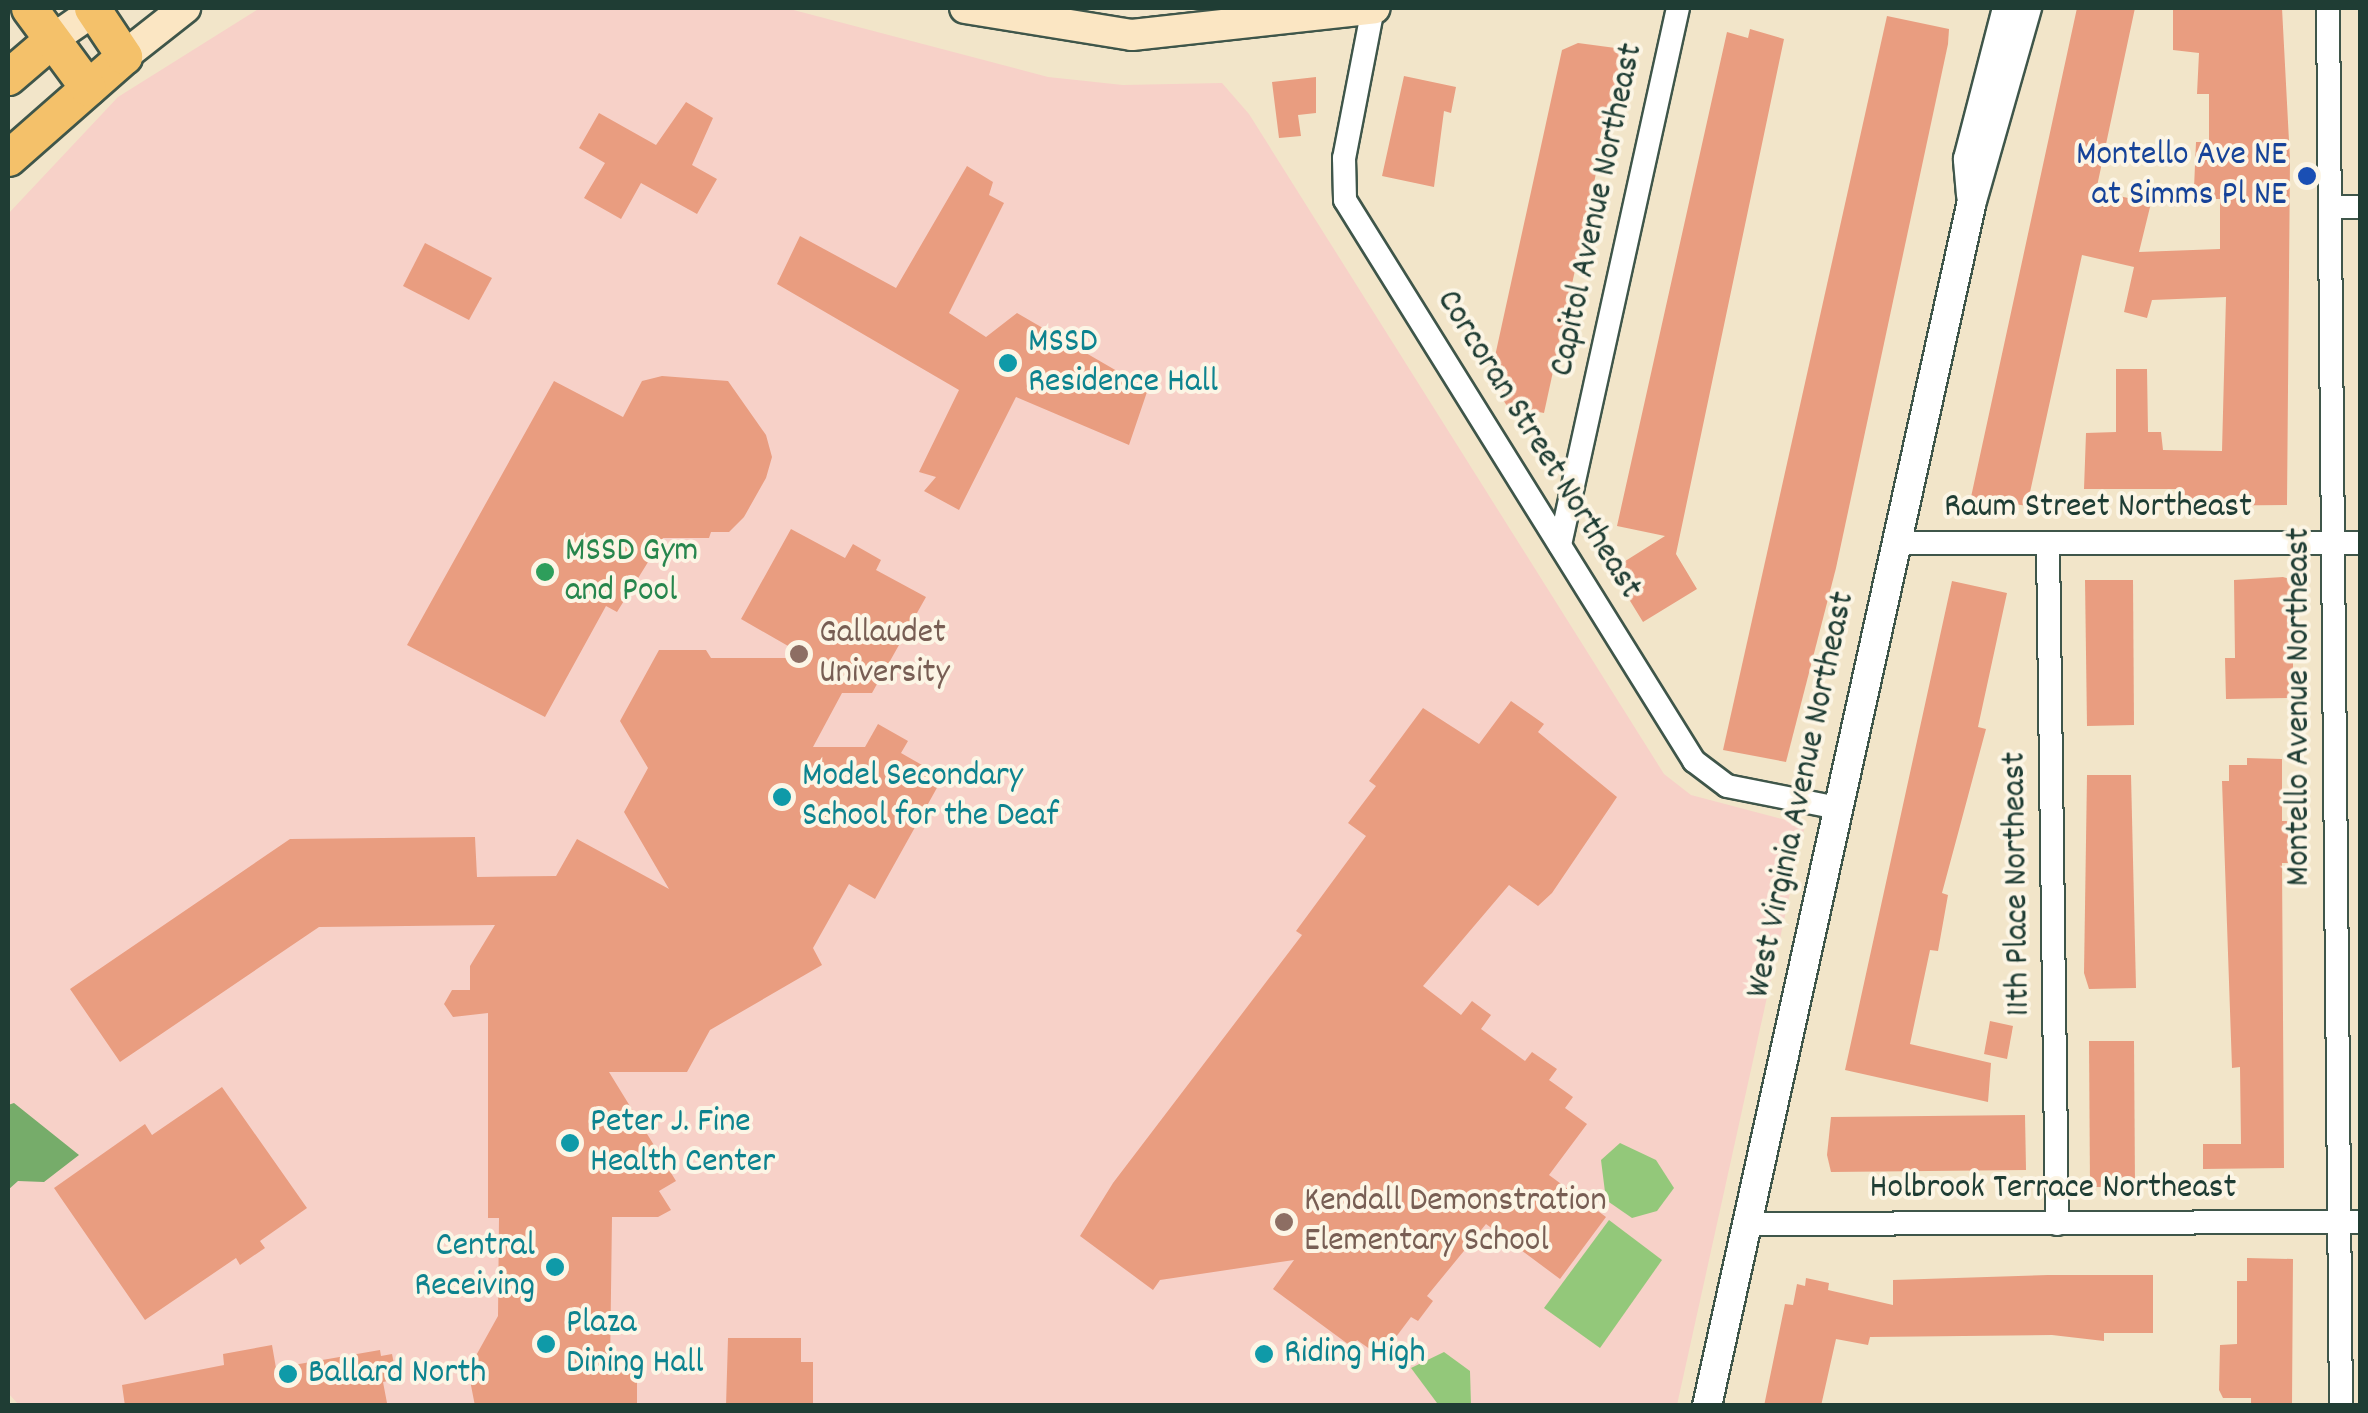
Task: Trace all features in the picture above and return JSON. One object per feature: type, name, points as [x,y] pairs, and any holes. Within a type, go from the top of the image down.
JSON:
[{"type":"main road","points":[[29,8],[88,88]]},
{"type":"main road","points":[[8,77],[94,8],[124,56]]},
{"type":"main road","points":[[8,158],[185,8]]},
{"type":"main road","points":[[965,8],[1132,35],[1374,8]]},
{"type":"street","name":"Corcoran Street Northeast","points":[[1374,8],[1344,158],[1345,200],[1701,769],[1726,786],[1838,808]]},
{"type":"street","name":"Capitol Avenue Northeast","points":[[1560,545],[1678,8]]},
{"type":"street","name":"West Virginia Avenue Northeast","points":[[1972,201],[1968,160],[2006,8]]},
{"type":"street","name":"West Virginia Avenue Northeast","points":[[1706,1406],[1972,201],[2027,8]]},
{"type":"street","name":"Montello Avenue Northeast","points":[[2328,8],[2335,543],[2349,864],[2350,1222],[2340,1406]]},
{"type":"street","points":[[2332,207],[2360,207]]},
{"type":"street","name":"Raum Street Northeast","points":[[1896,543],[2360,542]]},
{"type":"street","name":"11th Place Northeast","points":[[2048,544],[2057,1224]]},
{"type":"street","name":"Holbrook Terrace Northeast","points":[[1746,1224],[2350,1222]]},
{"type":"shaded area","name":"Gallaudet University","points":[[260,8],[786,8],[1048,77],[1123,85],[1222,83],[1249,114],[1664,774],[1691,795],[1805,825],[1677,1405],[20,1406],[8,1393],[8,214],[118,97]]},
{"type":"green space","points":[[14,1103],[79,1155],[44,1182],[18,1181],[8,1190],[8,1105]]},
{"type":"green space","points":[[1620,1143],[1656,1160],[1674,1188],[1657,1211],[1632,1218],[1606,1200],[1601,1160]]},
{"type":"green space","points":[[1609,1220],[1662,1260],[1600,1348],[1544,1308]]},
{"type":"green space","points":[[1444,1352],[1470,1371],[1471,1405],[1437,1403],[1411,1368]]},
{"type":"building","points":[[2077,8],[2135,8],[2096,191],[2151,203],[2139,252],[2220,249],[2220,199],[2210,199],[2209,188],[2194,188],[2196,142],[2209,142],[2209,94],[2197,94],[2199,53],[2173,50],[2173,8],[2282,8],[2290,160],[2287,505],[2177,506],[2177,489],[2084,489],[2086,433],[2116,432],[2116,369],[2147,369],[2148,432],[2161,432],[2163,450],[2222,451],[2226,297],[2152,300],[2147,318],[2124,312],[2134,267],[2082,255],[2027,506],[1971,497]]},
{"type":"building","points":[[1887,16],[1949,29],[1948,44],[1836,568],[1786,762],[1723,750]]},
{"type":"building","points":[[1750,29],[1784,39],[1676,554],[1697,589],[1643,622],[1611,570],[1665,536],[1617,526],[1727,32],[1748,38]]},
{"type":"building","points":[[1578,43],[1623,49],[1544,413],[1507,406],[1490,379],[1562,50]]},
{"type":"building","points":[[1404,76],[1456,87],[1451,113],[1444,111],[1434,187],[1382,176]]},
{"type":"building","points":[[1316,77],[1316,113],[1298,115],[1301,136],[1279,138],[1272,82]]},
{"type":"building","points":[[686,102],[713,118],[692,165],[717,179],[697,214],[641,183],[621,219],[584,198],[605,163],[579,148],[599,113],[656,145]]},
{"type":"building","name":"MSSD Residence Hall","points":[[967,166],[993,182],[989,195],[1004,203],[949,313],[986,337],[1017,313],[1148,389],[1129,445],[1016,397],[959,510],[924,491],[936,477],[919,472],[959,390],[777,284],[800,236],[896,288]]},
{"type":"building","points":[[425,243],[492,278],[469,320],[403,286]]},
{"type":"building","name":"MSSD Gym and Pool","points":[[662,376],[728,381],[766,435],[772,457],[766,478],[744,517],[729,532],[711,532],[709,538],[663,538],[617,612],[606,606],[545,717],[407,645],[554,381],[623,417],[642,381]]},
{"type":"building","points":[[791,529],[845,558],[853,544],[881,560],[876,570],[926,597],[872,693],[842,693],[813,747],[865,747],[878,724],[908,741],[901,753],[943,777],[875,899],[849,884],[813,948],[822,965],[710,1030],[687,1072],[609,1072],[676,1181],[659,1191],[671,1210],[658,1217],[612,1217],[610,1367],[637,1367],[637,1406],[475,1406],[468,1370],[498,1316],[499,1218],[488,1218],[488,1013],[453,1017],[444,1004],[452,990],[470,990],[470,966],[495,925],[319,927],[120,1062],[70,989],[290,839],[475,837],[477,877],[556,876],[577,839],[669,889],[624,812],[648,768],[620,721],[659,650],[706,650],[711,658],[809,658],[741,619]]},
{"type":"building","points":[[2085,580],[2133,580],[2134,725],[2087,726]]},
{"type":"building","points":[[2234,580],[2293,580],[2293,698],[2226,699],[2225,658],[2235,658]]},
{"type":"building","points":[[1952,581],[2007,593],[1978,727],[1986,729],[1942,893],[1948,895],[1938,951],[1930,950],[1910,1044],[1991,1063],[1988,1102],[1845,1070]]},
{"type":"building","points":[[1511,701],[1544,724],[1538,732],[1617,797],[1552,893],[1538,906],[1509,885],[1423,986],[1461,1015],[1472,1001],[1491,1015],[1481,1029],[1525,1061],[1532,1052],[1557,1069],[1549,1080],[1573,1097],[1565,1108],[1587,1124],[1549,1175],[1606,1217],[1560,1279],[1486,1224],[1427,1296],[1433,1301],[1418,1321],[1411,1317],[1381,1357],[1357,1340],[1352,1347],[1273,1289],[1294,1260],[1160,1280],[1153,1290],[1080,1236],[1113,1183],[1302,935],[1296,931],[1366,836],[1348,823],[1376,786],[1369,781],[1423,708],[1479,744]]},
{"type":"building","points":[[2247,758],[2282,759],[2282,821],[2288,821],[2288,863],[2282,863],[2284,1168],[2203,1169],[2203,1144],[2241,1144],[2240,1067],[2232,1068],[2222,781],[2229,781],[2229,765],[2247,765]]},
{"type":"building","points":[[2087,775],[2131,775],[2136,988],[2089,989],[2084,973]]},
{"type":"building","points":[[1990,1021],[2013,1026],[2007,1059],[1984,1054]]},
{"type":"building","points":[[2089,1041],[2134,1041],[2135,1187],[2090,1187]]},
{"type":"building","points":[[222,1087],[307,1208],[260,1241],[265,1248],[240,1265],[236,1258],[145,1320],[54,1188],[145,1124],[152,1135]]},
{"type":"building","points":[[2025,1115],[2026,1170],[1831,1172],[1827,1155],[1831,1117]]},
{"type":"building","points":[[2247,1258],[2293,1259],[2292,1406],[2251,1406],[2251,1398],[2223,1398],[2219,1390],[2220,1345],[2237,1344],[2237,1281],[2247,1281]]},
{"type":"building","points":[[2153,1275],[2153,1333],[2104,1333],[2104,1341],[2052,1335],[1870,1337],[1868,1345],[1836,1339],[1821,1406],[1764,1406],[1785,1304],[1793,1305],[1797,1284],[1805,1286],[1806,1278],[1829,1283],[1828,1290],[1893,1305],[1893,1280]]},
{"type":"building","points":[[728,1338],[801,1338],[801,1362],[813,1362],[813,1406],[726,1406]]},
{"type":"building","name":"Ballard North","points":[[272,1345],[276,1368],[380,1350],[381,1356],[392,1354],[397,1379],[383,1382],[387,1403],[369,1406],[125,1406],[122,1385],[224,1365],[223,1354]]},
{"type":"place","name":"Montello Ave NE at Simms Pl NE","points":[[2307,176]]},
{"type":"place","name":"MSSD Residence Hall","points":[[1008,363]]},
{"type":"place","name":"MSSD Gym and Pool","points":[[545,572]]},
{"type":"place","name":"Gallaudet University","points":[[799,654]]},
{"type":"place","name":"Model Secondary School for the Deaf","points":[[782,797]]},
{"type":"place","name":"Peter J. Fine Health Center","points":[[570,1143]]},
{"type":"place","name":"Kendall Demonstration Elementary School","points":[[1284,1222]]},
{"type":"place","name":"Central Receiving","points":[[555,1267]]},
{"type":"place","name":"Plaza Dining Hall","points":[[546,1344]]},
{"type":"place","name":"Riding High","points":[[1264,1354]]},
{"type":"place","name":"Ballard North","points":[[288,1374]]}]
